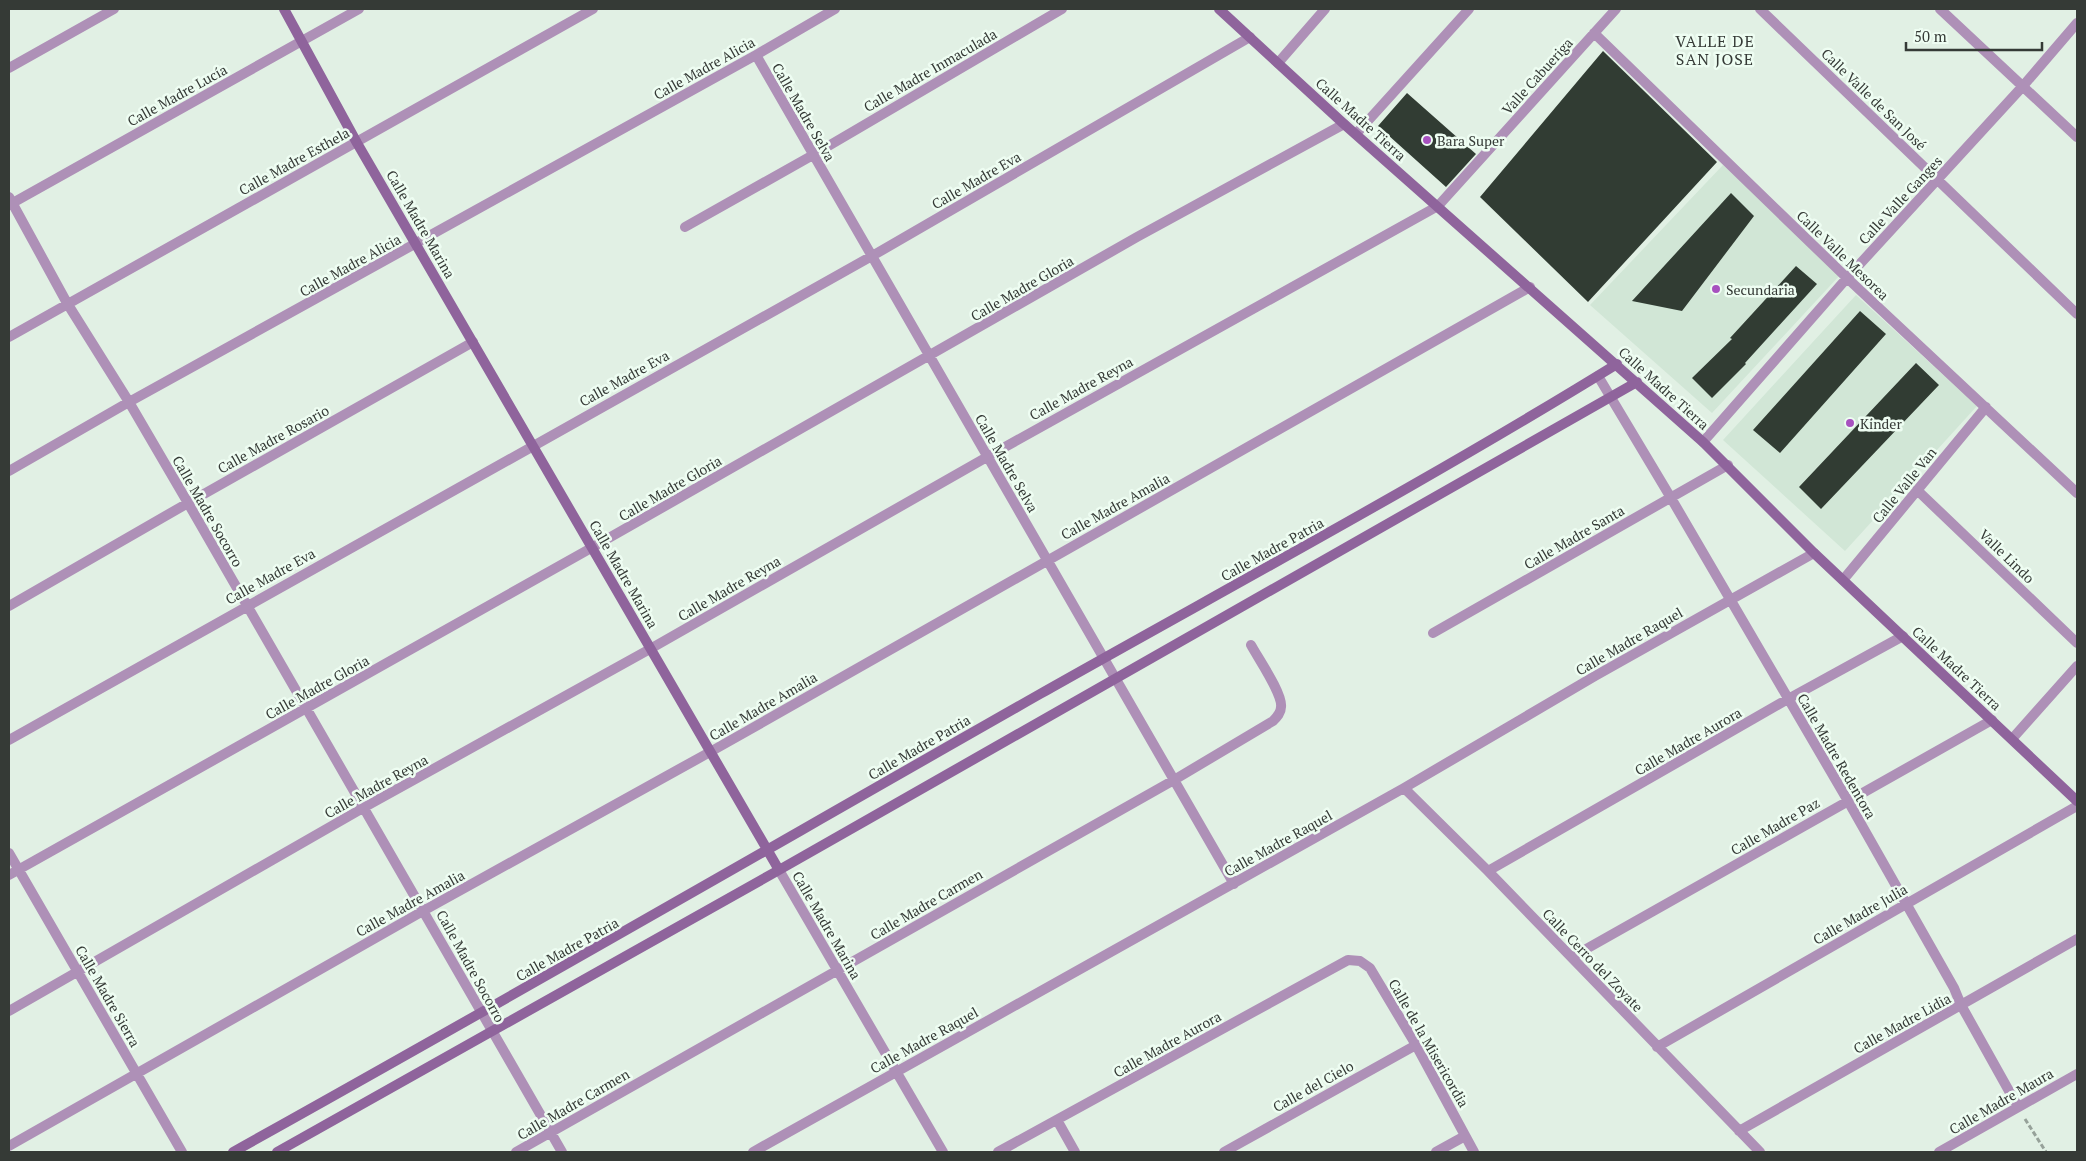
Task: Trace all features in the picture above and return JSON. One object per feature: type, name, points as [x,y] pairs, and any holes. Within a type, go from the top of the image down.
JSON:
[{"type":"street","points":[[9,68],[114,9]]},
{"type":"street","name":"Calle Madre Marina","points":[[284,9],[357,142],[943,1152]]},
{"type":"street","name":"Calle Madre Lucía","points":[[10,201],[359,9]]},
{"type":"street","name":"Calle Madre Esthela","points":[[9,337],[593,9]]},
{"type":"street","name":"Calle Madre Alicia","points":[[9,471],[129,402],[756,55],[835,9]]},
{"type":"street","name":"Calle Madre Inmaculada","points":[[685,227],[813,155],[1062,9]]},
{"type":"street","name":"Calle Madre Tierra","points":[[1219,9],[1344,124],[1617,364],[1728,465],[1814,553],[2077,801]]},
{"type":"street","points":[[1278,62],[1325,9]]},
{"type":"street","points":[[1356,134],[1469,9]]},
{"type":"street","name":"Valle Cabueriga","points":[[1438,206],[1616,9]]},
{"type":"street","name":"Calle Valle de San José","points":[[1760,9],[2077,314]]},
{"type":"street","points":[[1940,9],[2077,137]]},
{"type":"street","name":"Calle Valle Ganges","points":[[1703,442],[1846,278],[1938,180],[2077,23]]},
{"type":"street","name":"Calle Valle Mesorea","points":[[1594,34],[1846,278],[1986,406],[2077,493]]},
{"type":"street","name":"Calle Madre Eva","points":[[9,740],[533,444],[872,256],[1250,36]]},
{"type":"street","name":"Calle Madre Selva","points":[[756,55],[1234,884]]},
{"type":"street","name":"Calle Madre Gloria","points":[[13,872],[593,547],[1137,237],[1344,124]]},
{"type":"street","name":"Calle Madre Socorro","points":[[10,201],[67,303],[129,402],[188,503],[562,1152]]},
{"type":"street","name":"Calle Madre Reyna","points":[[9,1011],[363,808],[650,649],[987,457],[1438,206]]},
{"type":"street","name":"Calle Madre Amalia","points":[[9,1146],[424,911],[710,752],[1530,287]]},
{"type":"street","name":"Calle Madre Rosario","points":[[9,606],[473,342]]},
{"type":"street","name":"Calle Madre Patria","points":[[233,1152],[625,932],[767,849],[1104,658],[1419,482],[1617,364]]},
{"type":"street","name":"Calle Madre Redentora","points":[[1598,376],[1848,801],[1954,988],[1961,1006],[2018,1107]]},
{"type":"street","points":[[277,1152],[492,1033],[1637,382]]},
{"type":"street","name":"Calle Valle Van","points":[[1843,580],[1986,406]]},
{"type":"street","name":"Calle Madre Santa","points":[[1433,633],[1728,465]]},
{"type":"street","name":"Valle Lindo","points":[[1917,490],[2077,642]]},
{"type":"street","name":"Calle Madre Raquel","points":[[753,1152],[1234,884],[1730,599],[1814,553]]},
{"type":"street","name":"Calle Madre Aurora","points":[[1488,872],[1788,699],[1903,636]]},
{"type":"street","name":"Calle Madre Carmen","points":[[516,1152],[1174,780],[1264,727],[1279,715],[1282,706],[1279,696],[1251,645]]},
{"type":"street","points":[[2012,739],[2077,666]]},
{"type":"street","name":"Calle Madre Paz","points":[[1572,957],[1992,720]]},
{"type":"street","name":"Calle Cerro del Zoyate","points":[[1404,788],[1572,957],[1760,1152]]},
{"type":"street","name":"Calle Madre Julia","points":[[1657,1047],[2077,806]]},
{"type":"street","name":"Calle Madre Sierra","points":[[9,853],[13,872],[78,972],[182,1152]]},
{"type":"street","name":"Calle Madre Lidia","points":[[1739,1130],[2077,939]]},
{"type":"street","name":"Calle Madre Aurora","points":[[998,1152],[1348,960]]},
{"type":"street","name":"Calle de la Misericordia","points":[[1348,960],[1360,961],[1370,968],[1416,1044],[1474,1152]]},
{"type":"street","name":"Calle del Cielo","points":[[1224,1152],[1416,1044]]},
{"type":"street","name":"Calle Madre Maura","points":[[1939,1152],[2077,1074]]},
{"type":"street","points":[[1057,1120],[1075,1152]]},
{"type":"street","points":[[1436,1152],[1465,1136]]},
{"type":"path","points":[[2018,1107],[2046,1152]]},
{"type":"shaded area","name":"Secundaria","points":[[1723,165],[1841,274],[1712,413],[1590,305]]},
{"type":"shaded area","name":"Kinder","points":[[1856,295],[1977,406],[1845,551],[1723,440]]},
{"type":"building","points":[[1603,51],[1717,162],[1588,302],[1480,197]]},
{"type":"building","name":"Bara Super","points":[[1407,93],[1476,154],[1446,187],[1378,126]]},
{"type":"building","points":[[1731,193],[1754,216],[1682,311],[1632,301]]},
{"type":"building","points":[[1796,266],[1817,284],[1746,364],[1712,398],[1692,378],[1732,339],[1730,338]]},
{"type":"building","points":[[1860,311],[1886,334],[1780,453],[1753,430]]},
{"type":"building","points":[[1916,363],[1939,385],[1821,509],[1799,487]]},
{"type":"place","name":"Bara Super","points":[[1427,140]]},
{"type":"place","name":"Secundaria","points":[[1716,289]]},
{"type":"place","name":"Kinder","points":[[1850,423]]},
{"type":"district","name":"VALLE DE SAN JOSE","points":[[1715,50]]}]
